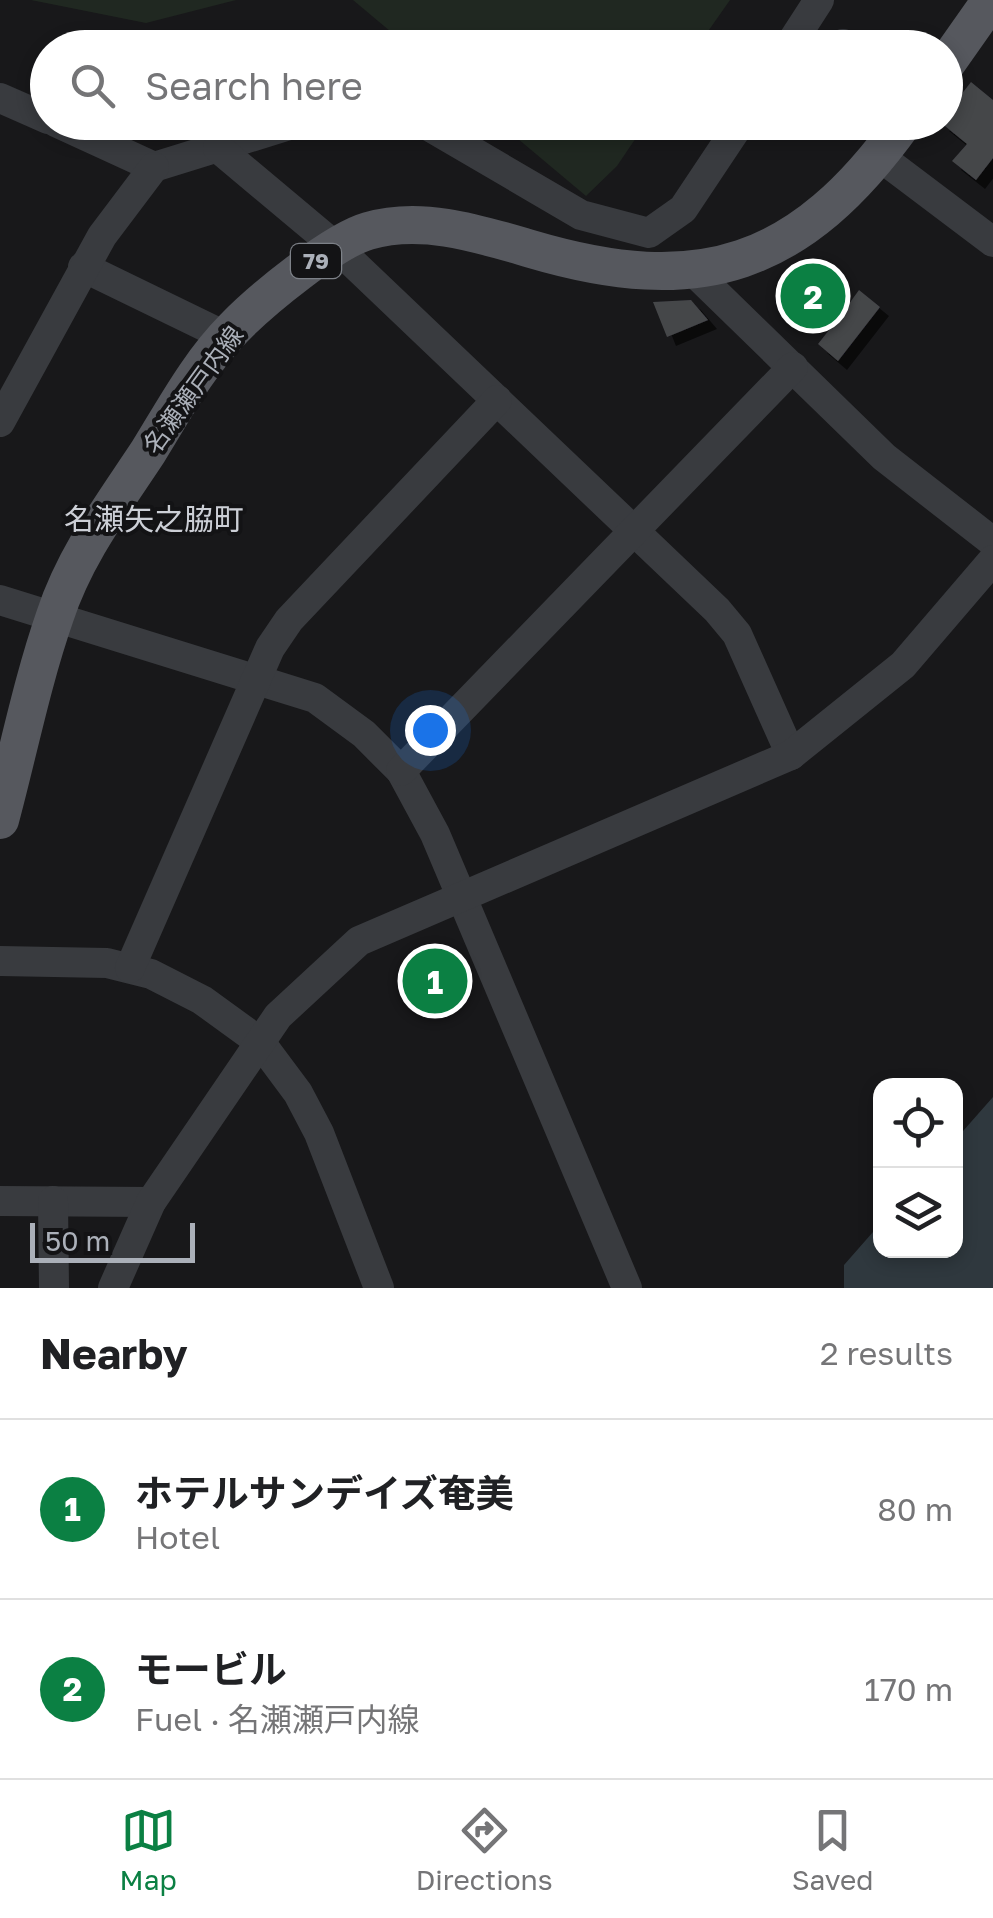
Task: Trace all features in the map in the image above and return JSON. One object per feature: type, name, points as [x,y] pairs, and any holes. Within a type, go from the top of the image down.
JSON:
[{"type":"main road","points":[[963,40],[992,0]]},
{"type":"main road","name":"名瀬瀬戸内線","points":[[0,820],[55,615],[85,545],[227,337],[335,246],[369,230],[458,227],[589,266],[644,273],[694,271],[757,257],[824,212],[891,140]]},
{"type":"street","points":[[799,30],[818,0]]},
{"type":"street","points":[[0,98],[30,111]]},
{"type":"street","points":[[95,140],[154,167]]},
{"type":"street","points":[[0,422],[83,267],[154,167],[243,140]]},
{"type":"street","points":[[453,140],[582,216],[649,233],[683,209],[729,140]]},
{"type":"street","points":[[218,148],[335,246],[737,634],[791,756]]},
{"type":"street","points":[[879,156],[993,242]]},
{"type":"street","points":[[83,267],[227,337]]},
{"type":"street","points":[[694,271],[884,457],[993,542]]},
{"type":"street","points":[[402,771],[793,367]]},
{"type":"street","points":[[130,968],[257,678],[289,620],[497,400]]},
{"type":"street","points":[[113,1288],[150,1202],[278,1016],[359,940],[791,756],[902,664],[993,560]]},
{"type":"street","points":[[0,600],[315,698],[364,734],[402,771],[461,897],[627,1288]]},
{"type":"street","points":[[0,961],[95,962],[130,968],[187,991],[260,1042],[298,1093],[319,1133],[379,1288]]},
{"type":"street","points":[[0,1201],[150,1202]]},
{"type":"street","points":[[52,1202],[54,1288]]},
{"type":"shaded area","points":[[31,0],[236,0],[146,23]]},
{"type":"shaded area","points":[[353,0],[730,0],[709,30],[389,30]]},
{"type":"shaded area","points":[[519,140],[635,140],[617,166],[586,196]]},
{"type":"shaded area","points":[[993,1097],[993,1288],[844,1288],[844,1265],[873,1232],[873,1258],[963,1258],[963,1131]]},
{"type":"building","points":[[971,82],[993,100],[993,158],[976,180],[952,161],[967,144],[962,140],[963,92]]},
{"type":"building","points":[[811,272],[835,291],[832,305],[843,312],[859,290],[880,307],[838,361],[818,344],[833,325],[822,317],[811,323],[788,305],[787,297]]},
{"type":"building","points":[[691,300],[708,320],[667,337],[653,302]]},
{"type":"place","name":"モービル","points":[[813,296]]},
{"type":"place","name":"ホテルサンデイズ奄美","points":[[435,981]]},
{"type":"district","name":"名瀬矢之脇町","points":[[154,520]]}]
